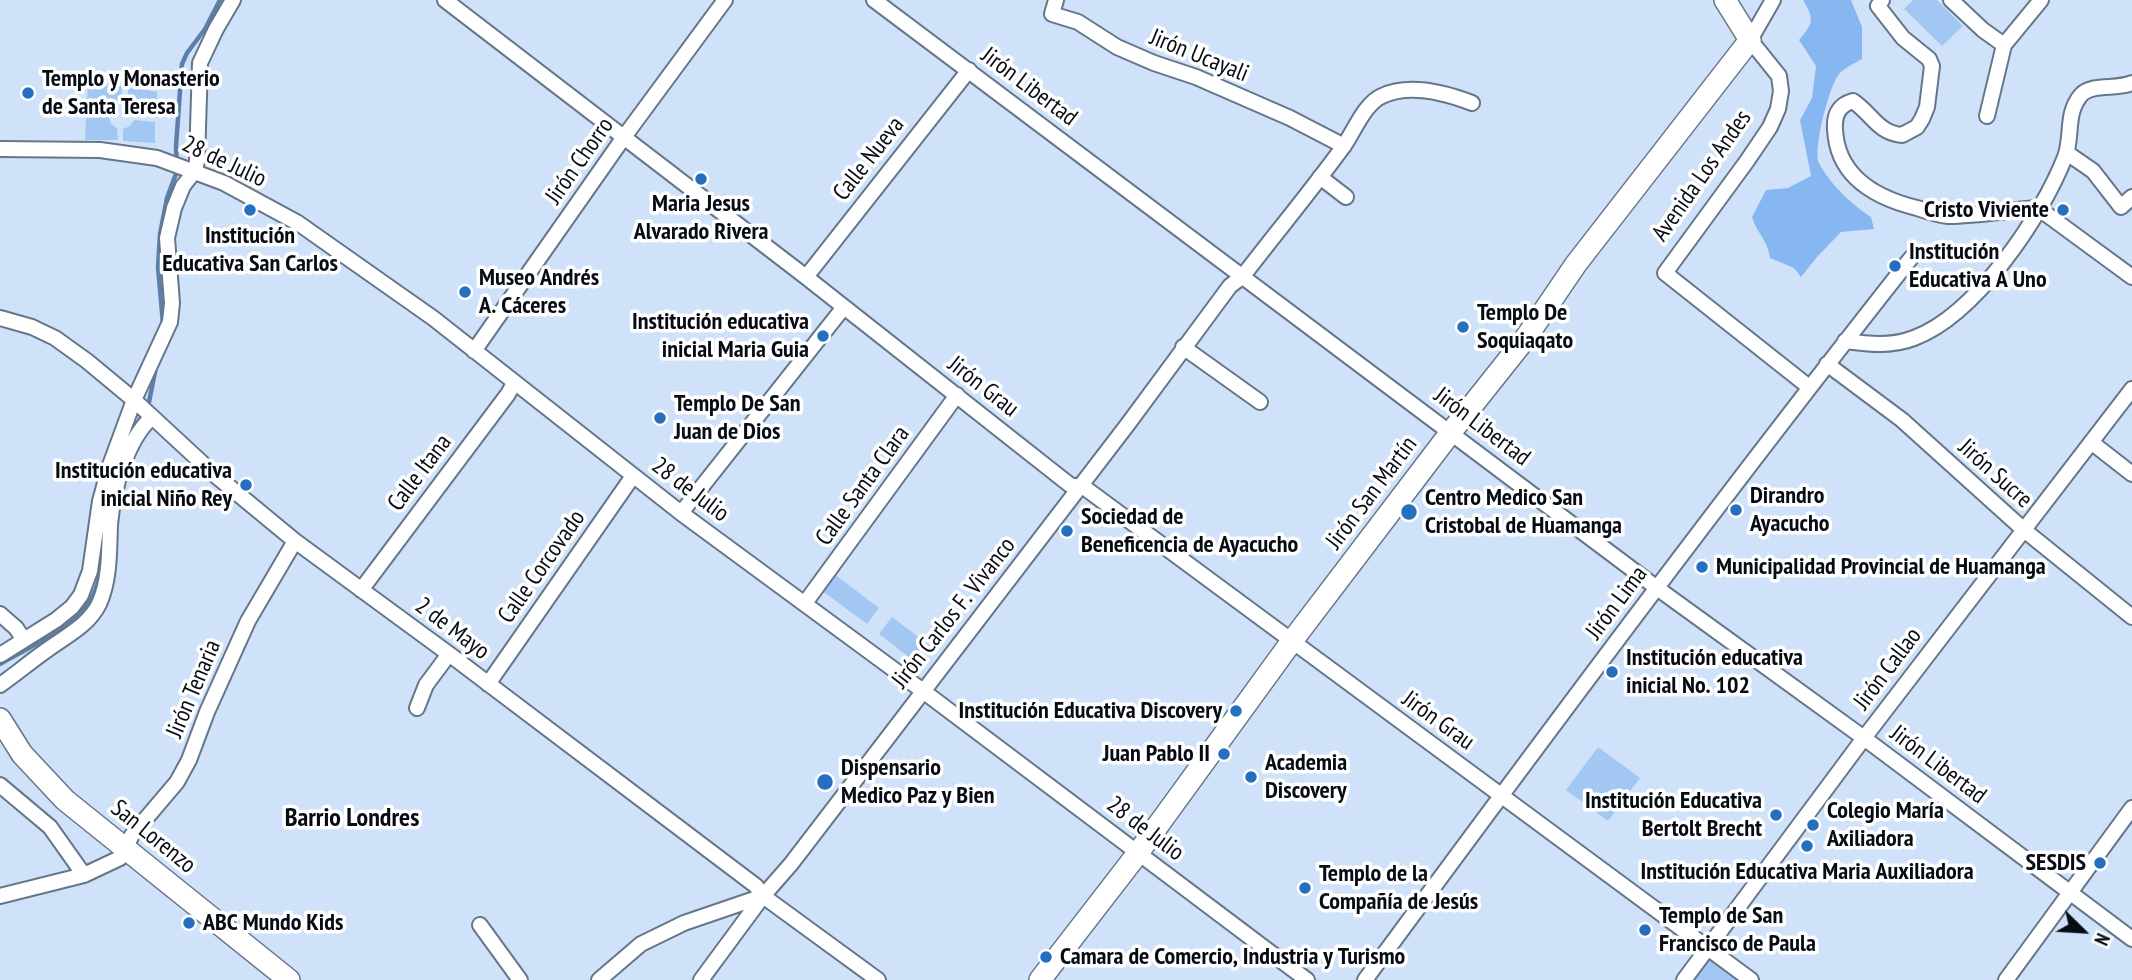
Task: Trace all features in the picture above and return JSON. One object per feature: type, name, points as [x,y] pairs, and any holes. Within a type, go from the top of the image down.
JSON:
[{"type":"street","points":[[0,685],[79,628],[99,604],[106,584],[117,483],[142,426],[156,350],[170,322],[172,303],[167,238],[178,196],[194,171],[198,138],[200,63],[233,0]]},
{"type":"street","name":"Jirón Grau","points":[[445,0],[806,277],[1070,485],[1085,488],[1751,980]]},
{"type":"street","name":"Jirón Chorro","points":[[474,351],[725,0]]},
{"type":"street","name":"Jirón Libertad","points":[[874,0],[1657,588],[1864,738],[2132,939]]},
{"type":"street","name":"Jirón Ucayali","points":[[1056,0],[1052,14],[1078,22],[1117,47],[1278,112],[1344,146]]},
{"type":"street","name":"Avenida Los Andes","points":[[1725,0],[1750,40],[1779,76],[1781,91],[1778,109],[1770,127],[1747,161],[1665,273],[1809,387]]},
{"type":"street","points":[[1750,40],[1773,0]]},
{"type":"street","points":[[1882,0],[1878,6],[1903,38],[1929,59],[1932,66],[1927,107],[1917,127],[1902,135],[1893,135],[1878,127],[1853,102],[1846,103],[1836,114],[1835,135],[1849,169],[1866,187],[1893,202],[1946,216],[2039,208],[2132,277]]},
{"type":"street","points":[[1951,0],[1983,30],[2004,45]]},
{"type":"street","points":[[1987,116],[2004,45],[2042,0]]},
{"type":"street","name":"Jirón San Martín","points":[[1040,980],[1139,852],[1292,641],[1525,339],[1576,264],[1750,40]]},
{"type":"street","name":"Calle Nueva","points":[[806,277],[969,70]]},
{"type":"street","points":[[1845,341],[1883,345],[1914,338],[1956,314],[2031,226],[2067,153],[2069,122],[2073,108],[2082,94],[2091,89],[2132,83]]},
{"type":"street","points":[[1243,276],[1379,97],[1420,90],[1472,103]]},
{"type":"street","name":"28 de Julio","points":[[0,149],[120,152],[175,163],[224,183],[298,223],[433,318],[681,513],[1139,852],[1307,980]]},
{"type":"street","points":[[2067,153],[2093,171],[2121,207],[2132,197]]},
{"type":"street","points":[[1320,177],[1346,197]]},
{"type":"street","name":"Jirón Lima","points":[[1365,980],[1809,387],[1911,258]]},
{"type":"street","name":"Jirón Carlos F. Vivanco","points":[[701,980],[1183,347],[1230,286],[1243,276]]},
{"type":"street","points":[[681,513],[844,307]]},
{"type":"street","name":"2 de Mayo","points":[[0,318],[32,327],[55,338],[87,360],[215,475],[295,541],[449,654],[756,886],[763,896],[878,980]]},
{"type":"street","points":[[1183,347],[1260,402]]},
{"type":"street","name":"Jirón Sucre","points":[[1827,364],[1902,420],[2024,530],[2132,617]]},
{"type":"street","name":"Calle Itana","points":[[361,590],[514,383]]},
{"type":"street","name":"Jirón Callao","points":[[1684,980],[1864,738],[2132,389]]},
{"type":"street","name":"Calle Santa Clara","points":[[805,603],[957,395]]},
{"type":"street","points":[[0,655],[56,620],[72,607],[81,595],[90,570],[104,485],[143,409]]},
{"type":"street","points":[[2091,442],[2132,474]]},
{"type":"street","name":"Calle Corcovado","points":[[488,684],[634,476]]},
{"type":"street","name":"Jirón Tenaria","points":[[124,853],[132,835],[177,782],[189,760],[207,712],[248,621],[295,541]]},
{"type":"street","points":[[0,614],[16,628],[23,639]]},
{"type":"street","points":[[417,708],[426,685],[449,654]]},
{"type":"street","name":"San Lorenzo","points":[[3,726],[22,754],[65,800],[275,980]]},
{"type":"street","points":[[0,785],[50,827],[84,875]]},
{"type":"street","points":[[2006,980],[2132,808]]},
{"type":"street","points":[[0,896],[84,875],[124,853]]},
{"type":"street","name":"San Lorenzo","points":[[124,853],[289,980]]},
{"type":"street","points":[[599,980],[641,944],[684,923],[763,896]]},
{"type":"street","points":[[480,925],[520,980]]},
{"type":"shaded area","points":[[1803,0],[1851,0],[1862,27],[1862,59],[1839,74],[1835,81],[1823,118],[1818,156],[1819,163],[1835,186],[1871,217],[1874,229],[1841,232],[1801,277],[1794,268],[1770,258],[1752,217],[1766,190],[1788,188],[1811,176],[1800,120],[1812,98],[1816,66],[1799,40],[1811,21]]},
{"type":"shaded area","points":[[1913,0],[1937,0],[1963,26],[1942,46],[1904,9]]},
{"type":"shaded area","points":[[88,86],[122,86],[121,103],[115,105],[109,113],[86,112]]},
{"type":"shaded area","points":[[128,87],[157,92],[156,117],[135,115],[128,105]]},
{"type":"shaded area","points":[[86,116],[109,117],[111,124],[117,128],[118,140],[85,140]]},
{"type":"shaded area","points":[[134,120],[155,122],[155,143],[123,141],[123,129],[130,126]]},
{"type":"shaded area","points":[[833,573],[879,608],[867,624],[821,590]]},
{"type":"shaded area","points":[[892,617],[932,647],[919,665],[879,634]]},
{"type":"shaded area","points":[[1598,747],[1640,778],[1608,821],[1566,790]]},
{"type":"shaded area","points":[[1709,953],[1741,976],[1737,980],[1688,980]]},
{"type":"waterway","points":[[163,324],[158,267],[160,234],[167,198],[177,171],[176,146],[182,64],[220,0]]},
{"type":"waterway","points":[[135,428],[149,402],[156,367]]},
{"type":"waterway","points":[[0,664],[39,643],[87,605],[99,578],[103,529]]},
{"type":"place","name":"Templo y Monasterio de Santa Teresa","points":[[28,93]]},
{"type":"place","name":"Maria Jesus Alvarado Rivera","points":[[701,179]]},
{"type":"place","name":"Institución Educativa San Carlos","points":[[250,210]]},
{"type":"place","name":"Cristo Viviente","points":[[2063,210]]},
{"type":"place","name":"Institución Educativa A Uno","points":[[1895,266]]},
{"type":"place","name":"Museo Andrés A. Cáceres","points":[[465,292]]},
{"type":"place","name":"Templo De Soquiaqato","points":[[1463,327]]},
{"type":"place","name":"Institución educativa inicial Maria Guia","points":[[823,336]]},
{"type":"place","name":"Templo De San Juan de Dios","points":[[660,418]]},
{"type":"place","name":"Institución educativa inicial Niño Rey","points":[[246,485]]},
{"type":"place","name":"Dirandro Ayacucho","points":[[1736,510]]},
{"type":"place","name":"Centro Medico San Cristobal de Huamanga","points":[[1409,512]]},
{"type":"place","name":"Sociedad de Beneficencia de Ayacucho","points":[[1067,531]]},
{"type":"place","name":"Municipalidad Provincial de Huamanga","points":[[1702,567]]},
{"type":"place","name":"Institución educativa inicial No. 102","points":[[1612,672]]},
{"type":"place","name":"Institución Educativa Discovery","points":[[1236,711]]},
{"type":"place","name":"Juan Pablo II","points":[[1224,754]]},
{"type":"place","name":"Academia Discovery","points":[[1251,777]]},
{"type":"place","name":"Dispensario Medico Paz y Bien","points":[[825,782]]},
{"type":"place","name":"Institución Educativa Bertolt Brecht","points":[[1776,815]]},
{"type":"place","name":"Colegio María Axiliadora","points":[[1813,825]]},
{"type":"place","name":"Institución Educativa Maria Auxiliadora","points":[[1807,846]]},
{"type":"place","name":"SESDIS","points":[[2100,863]]},
{"type":"place","name":"Templo de la Compañía de Jesús","points":[[1305,888]]},
{"type":"place","name":"ABC Mundo Kids","points":[[189,923]]},
{"type":"place","name":"Templo de San Francisco de Paula","points":[[1645,930]]},
{"type":"place","name":"Camara de Comercio, Industria y Turismo","points":[[1046,957]]},
{"type":"district","name":"Barrio Londres","points":[[352,819]]}]
